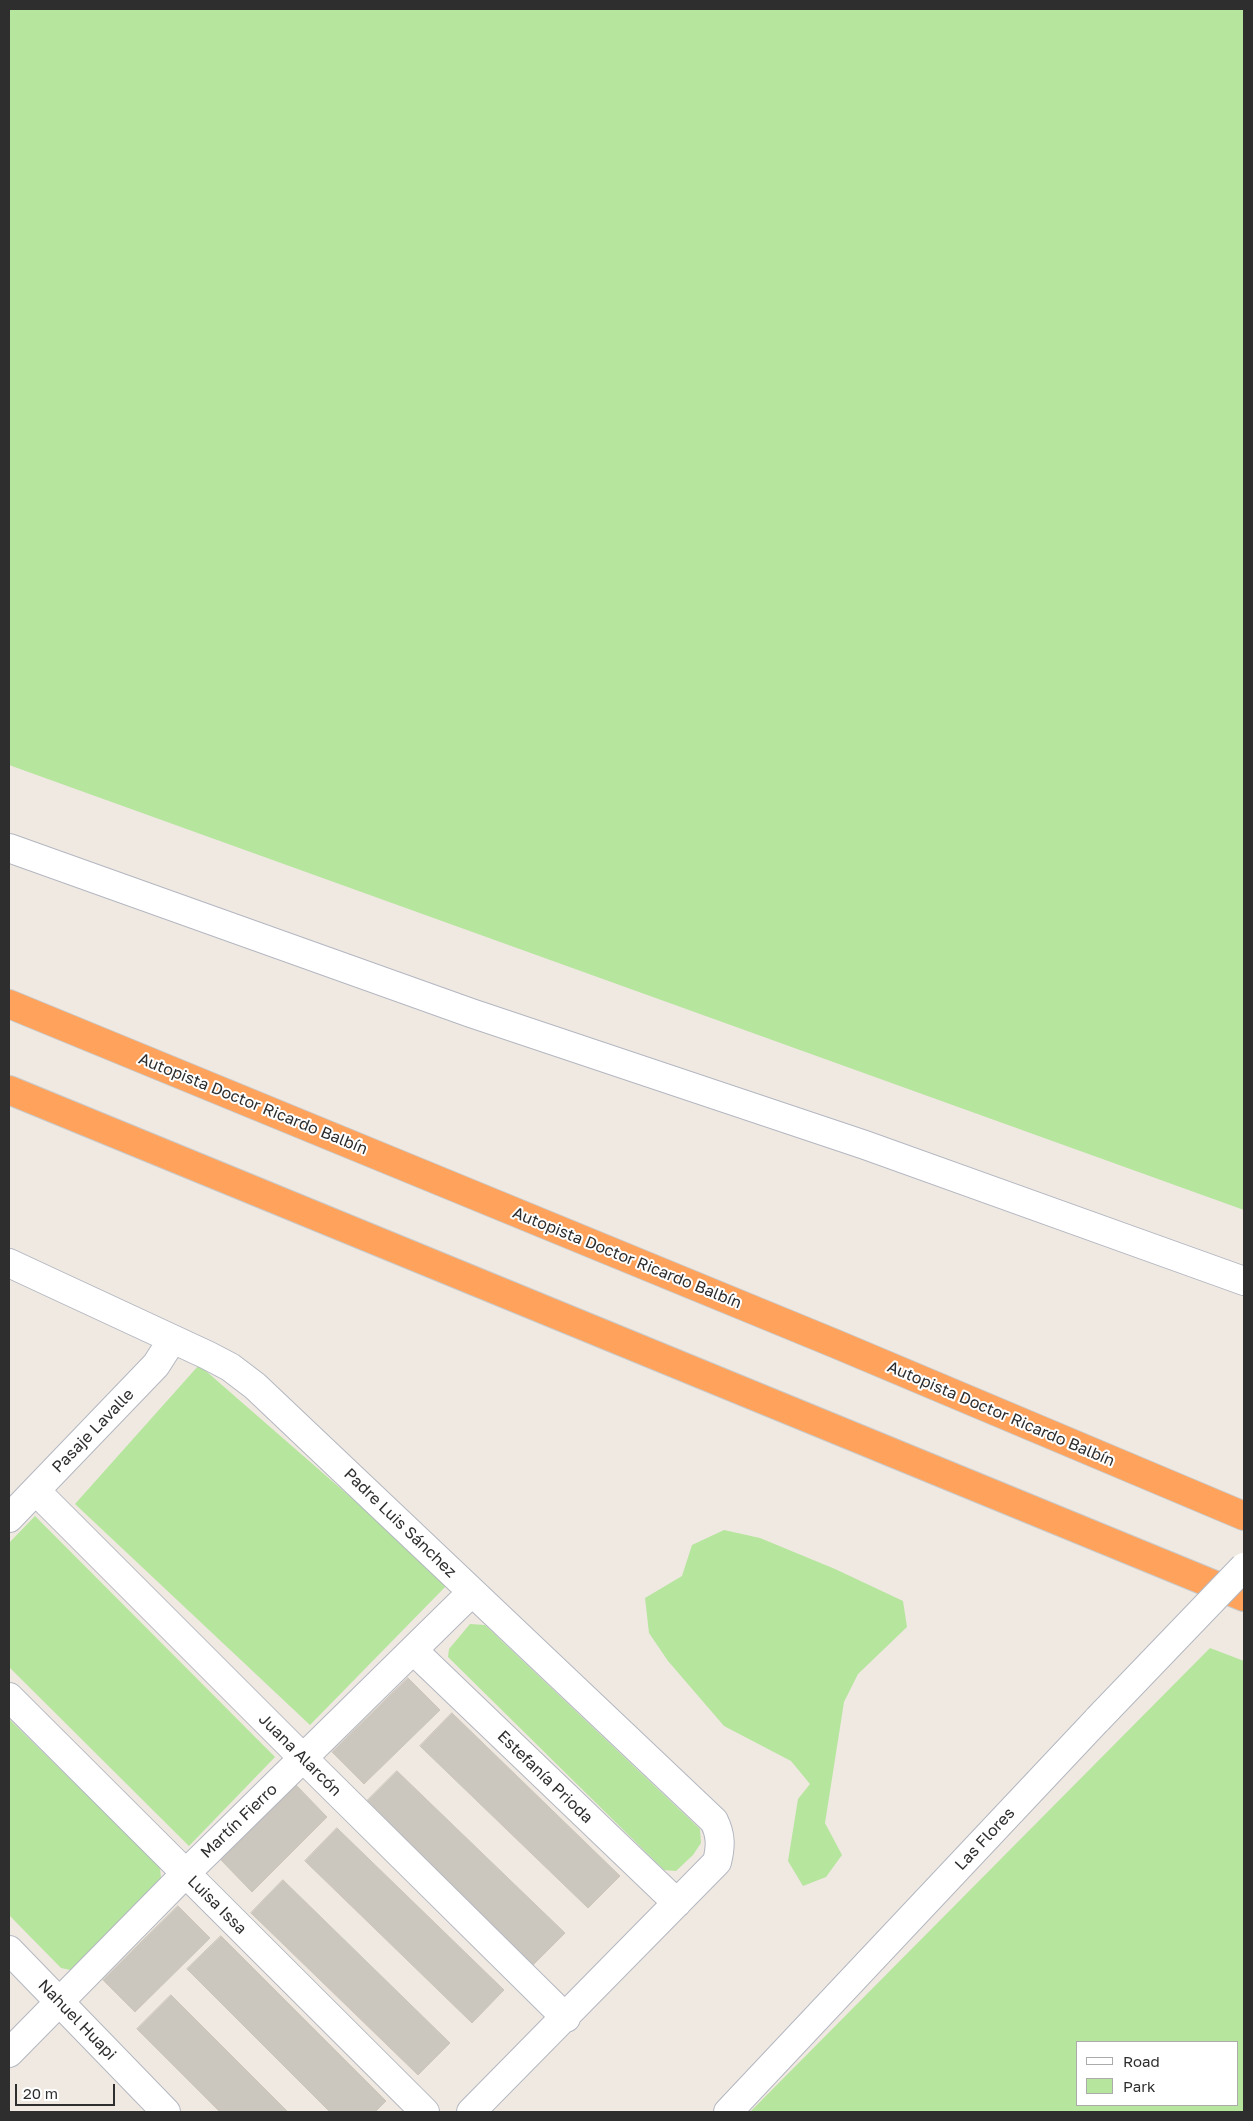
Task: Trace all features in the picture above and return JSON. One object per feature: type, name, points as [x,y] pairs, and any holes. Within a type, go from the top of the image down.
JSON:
[{"type":"highway","points":[[9,995],[43,1018]]},
{"type":"highway","name":"Autopista Doctor Ricardo Balbín","points":[[9,1004],[827,1341],[1244,1516]]},
{"type":"highway","points":[[9,1090],[1244,1597]]},
{"type":"street","points":[[9,848],[471,1012],[874,1148],[1244,1281]]},
{"type":"street","name":"Padre Luis Sánchez","points":[[9,1263],[230,1367],[255,1386],[714,1821],[719,1832],[721,1846],[717,1862],[677,1903]]},
{"type":"street","name":"Pasaje Lavalle","points":[[9,1518],[156,1365],[172,1340]]},
{"type":"street","name":"Juana Alarcón","points":[[36,1491],[566,2018]]},
{"type":"street","name":"Las Flores","points":[[728,2112],[1098,1719],[1244,1568]]},
{"type":"street","name":"Martín Fierro","points":[[9,2053],[186,1874],[472,1592]]},
{"type":"street","name":"Estefanía Prioda","points":[[414,1651],[677,1903]]},
{"type":"street","name":"Luisa Issa","points":[[9,1697],[426,2112]]},
{"type":"street","points":[[471,2112],[566,2018],[677,1903]]},
{"type":"street","name":"Nahuel Huapi","points":[[9,1950],[166,2112]]},
{"type":"green space","points":[[9,9],[1244,9],[1244,1210],[9,765]]},
{"type":"green space","points":[[199,1365],[449,1583],[310,1725],[75,1504]]},
{"type":"green space","points":[[35,1516],[275,1757],[189,1846],[9,1667],[9,1543]]},
{"type":"green space","points":[[724,1530],[760,1538],[835,1569],[903,1601],[907,1627],[858,1674],[844,1702],[825,1823],[842,1855],[826,1877],[803,1886],[788,1861],[798,1799],[810,1784],[791,1761],[724,1726],[668,1661],[649,1633],[645,1598],[682,1576],[692,1545]]},
{"type":"green space","points":[[470,1624],[485,1625],[700,1829],[701,1843],[693,1855],[676,1871],[664,1870],[448,1657],[449,1649]]},
{"type":"green space","points":[[1210,1648],[1244,1661],[1244,2112],[750,2112]]},
{"type":"green space","points":[[9,1719],[160,1867],[161,1879],[75,1971],[61,1968],[9,1915]]},
{"type":"building","points":[[408,1678],[440,1710],[364,1784],[332,1752]]},
{"type":"building","points":[[452,1713],[620,1876],[588,1908],[420,1746]]},
{"type":"building","points":[[397,1771],[565,1933],[532,1966],[365,1803]]},
{"type":"building","points":[[296,1785],[327,1817],[252,1892],[220,1859]]},
{"type":"building","points":[[337,1828],[504,1990],[472,2023],[305,1861]]},
{"type":"building","points":[[283,1880],[450,2043],[418,2075],[251,1913]]},
{"type":"building","points":[[178,1906],[210,1938],[135,2012],[103,1980]]},
{"type":"building","points":[[221,1936],[386,2101],[375,2112],[330,2112],[187,1969]]},
{"type":"building","points":[[171,1995],[288,2112],[220,2112],[137,2029]]}]
